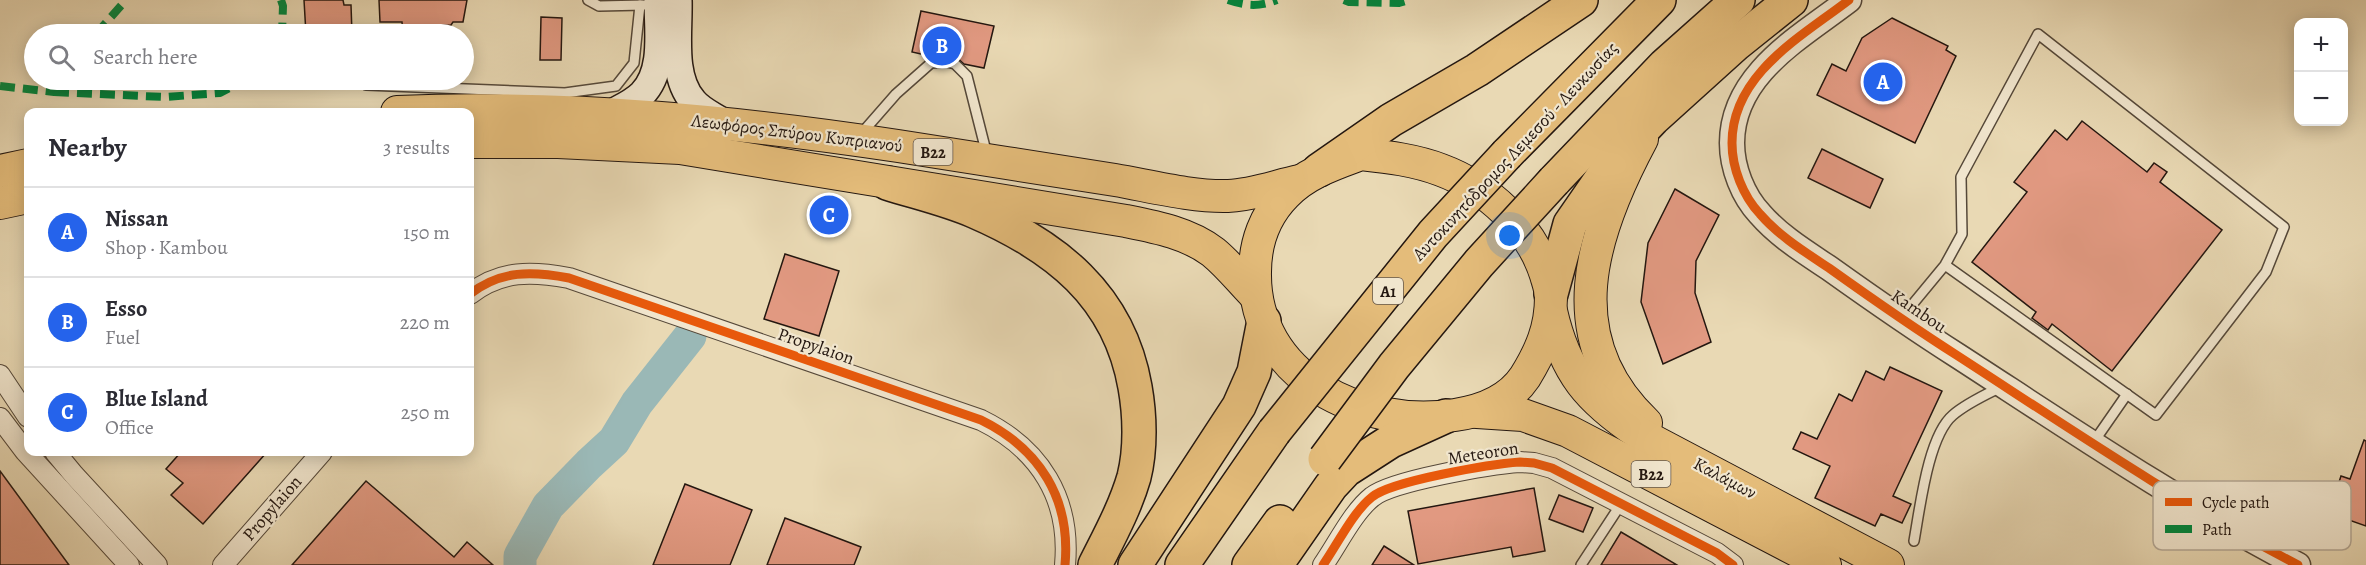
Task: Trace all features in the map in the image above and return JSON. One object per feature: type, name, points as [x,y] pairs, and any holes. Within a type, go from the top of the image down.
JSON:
[{"type":"highway","points":[[1310,176],[1391,120],[1477,70],[1581,0]]},
{"type":"highway","name":"Αυτοκινητόδρομος Λεμεσού - Λευκωσίας","points":[[1182,565],[1274,432],[1433,234],[1507,154],[1659,0]]},
{"type":"highway","points":[[1249,565],[1401,357],[1479,263],[1665,65],[1738,0]]},
{"type":"highway","points":[[1551,301],[1570,224],[1615,159],[1653,119],[1736,44],[1791,0]]},
{"type":"highway","points":[[887,183],[972,210],[1048,251],[1095,292],[1115,327],[1131,366],[1137,402],[1138,442],[1134,476],[1116,524],[1095,565]]},
{"type":"highway","points":[[1135,565],[1239,406],[1254,372],[1260,308]]},
{"type":"highway","points":[[1276,565],[1331,486],[1346,470],[1391,441],[1457,415]]},
{"type":"main road","points":[[610,114],[634,101],[650,84],[658,55],[659,2]]},
{"type":"main road","points":[[659,2],[679,65],[681,81],[694,102],[724,123]]},
{"type":"main road","name":"Λεωφόρος Σπύρου Κυπριανού","points":[[474,111],[610,114],[724,123],[855,140],[1228,196],[1256,192],[1310,176]]},
{"type":"main road","points":[[1653,119],[1626,169],[1597,245],[1592,266],[1590,305],[1598,348],[1615,387],[1628,406],[1680,454]]},
{"type":"main road","name":"Λεωφόρος Σπύρου Κυπριανού","points":[[474,142],[558,142],[680,148],[1126,221],[1180,234],[1198,242],[1215,254],[1260,308]]},
{"type":"main road","name":"B22","points":[[1361,154],[1401,158],[1441,170],[1472,184],[1512,218],[1541,258],[1551,301],[1543,346],[1521,383],[1507,397],[1492,405],[1457,415],[1414,418],[1378,413],[1327,394],[1300,374],[1282,355],[1273,342],[1260,308],[1255,257],[1259,239],[1274,207],[1310,176],[1361,154]]},
{"type":"main road","points":[[0,171],[24,166]]},
{"type":"main road","points":[[0,203],[24,198]]},
{"type":"main road","name":"Καλάμων","points":[[1551,301],[1557,336],[1564,353],[1589,394],[1616,418],[1640,434],[1888,565]]},
{"type":"main road","name":"Καλάμων","points":[[1457,415],[1497,412],[1523,415],[1568,431],[1812,562]]},
{"type":"street","name":"Kambou","points":[[1849,0],[1767,63],[1753,79],[1738,109],[1733,127],[1734,161],[1746,196],[1775,229],[1900,319],[2155,481]]},
{"type":"street","points":[[0,208],[24,199]]},
{"type":"street","name":"Propylaion","points":[[474,291],[491,280],[514,273],[540,273],[569,278],[981,420],[1023,447],[1046,474],[1060,506],[1065,539],[1065,565]]},
{"type":"street","points":[[0,375],[24,411]]},
{"type":"street","points":[[0,418],[24,450]]},
{"type":"street","points":[[30,456],[129,565]]},
{"type":"street","points":[[58,456],[158,565]]},
{"type":"street","name":"Propylaion","points":[[223,565],[318,456]]},
{"type":"street","name":"Meteoron","points":[[1323,565],[1364,504],[1377,493],[1397,485],[1503,463],[1527,462],[1551,468],[1717,553],[1733,565]]},
{"type":"street","name":"Kambou","points":[[2270,550],[2298,565]]},
{"type":"lane","points":[[474,89],[565,93],[616,86],[634,63],[659,2],[599,6],[588,0]]},
{"type":"lane","points":[[1900,319],[1945,265],[1962,234],[1961,177],[2038,34],[2284,227],[2266,272],[2156,415],[1945,265]]},
{"type":"lane","points":[[855,140],[896,94],[931,63],[947,62],[955,64],[967,76],[989,160]]},
{"type":"lane","points":[[1914,541],[1932,451],[1942,430],[1952,416],[2004,385]]},
{"type":"lane","points":[[2093,443],[2127,394]]},
{"type":"lane","points":[[1581,565],[1621,504]]},
{"type":"building","points":[[304,0],[343,0],[344,5],[351,5],[352,24],[305,24]]},
{"type":"building","points":[[379,0],[467,0],[463,22],[402,24],[402,22],[380,22]]},
{"type":"building","points":[[921,11],[994,26],[984,68],[964,64],[949,55],[930,56],[912,52]]},
{"type":"building","points":[[541,17],[562,18],[561,60],[540,60]]},
{"type":"building","points":[[1892,18],[1948,46],[1946,50],[1956,56],[1915,143],[1817,95],[1832,64],[1846,71],[1862,38]]},
{"type":"building","points":[[2082,121],[2147,172],[2154,163],[2167,172],[2160,182],[2222,230],[2112,371],[2052,324],[2048,330],[2032,318],[2036,312],[1972,262],[2027,192],[2014,182],[2055,130],[2067,140]]},
{"type":"building","points":[[1822,149],[1883,179],[1870,208],[1808,178]]},
{"type":"building","points":[[1675,189],[1719,215],[1696,261],[1695,293],[1711,342],[1663,364],[1641,302],[1648,243]]},
{"type":"building","points":[[785,254],[839,271],[819,336],[764,319]]},
{"type":"building","points":[[1890,367],[1942,391],[1893,496],[1911,504],[1902,523],[1881,514],[1875,526],[1815,498],[1830,466],[1793,449],[1801,432],[1817,439],[1839,394],[1852,401],[1866,371],[1884,380]]},
{"type":"building","points":[[2364,440],[2366,441],[2366,526],[2351,521],[2351,481],[2339,481],[2341,476],[2350,479]]},
{"type":"building","points":[[177,456],[263,456],[203,524],[171,495],[183,483],[166,469]]},
{"type":"building","points":[[0,471],[69,565],[0,565]]},
{"type":"building","points":[[366,481],[454,557],[467,542],[493,565],[292,565]]},
{"type":"building","points":[[685,484],[752,510],[730,565],[653,565]]},
{"type":"building","points":[[1534,488],[1545,551],[1513,557],[1511,547],[1418,564],[1408,511]]},
{"type":"building","points":[[1559,495],[1593,508],[1583,532],[1549,519]]},
{"type":"building","points":[[785,518],[861,547],[854,565],[767,565]]},
{"type":"building","points":[[1621,532],[1677,565],[1601,565]]},
{"type":"building","points":[[1384,546],[1414,565],[1372,565]]},
{"type":"waterway","points":[[520,565],[520,556],[548,506],[614,441],[637,403],[690,336]]},
{"type":"marked path","points":[[105,24],[126,0]]},
{"type":"marked path","points":[[281,0],[282,24]]},
{"type":"marked path","points":[[1228,0],[1252,5],[1277,0]]},
{"type":"marked path","points":[[1344,0],[1399,3],[1409,0]]},
{"type":"marked path","points":[[0,86],[24,89]]},
{"type":"marked path","points":[[36,90],[54,92],[55,90]]},
{"type":"marked path","points":[[54,92],[165,97],[220,93],[226,90]]},
{"type":"cycle path","points":[[1849,0],[1772,60],[1756,77],[1744,97],[1735,119],[1732,143],[1734,162],[1748,199],[1767,222],[1793,243],[1925,335],[2153,482]]},
{"type":"cycle path","points":[[474,291],[493,280],[517,274],[542,274],[569,278],[981,420],[1020,446],[1035,461],[1047,479],[1057,498],[1063,519],[1066,541],[1065,565]]},
{"type":"cycle path","points":[[1323,565],[1358,511],[1372,497],[1383,491],[1442,474],[1520,462],[1552,468],[1717,553],[1733,565]]},
{"type":"cycle path","points":[[2270,550],[2298,565]]},
{"type":"place","name":"Esso","points":[[942,46]]},
{"type":"place","name":"Nissan","points":[[1883,82]]},
{"type":"place","name":"Blue Island","points":[[829,215]]}]
